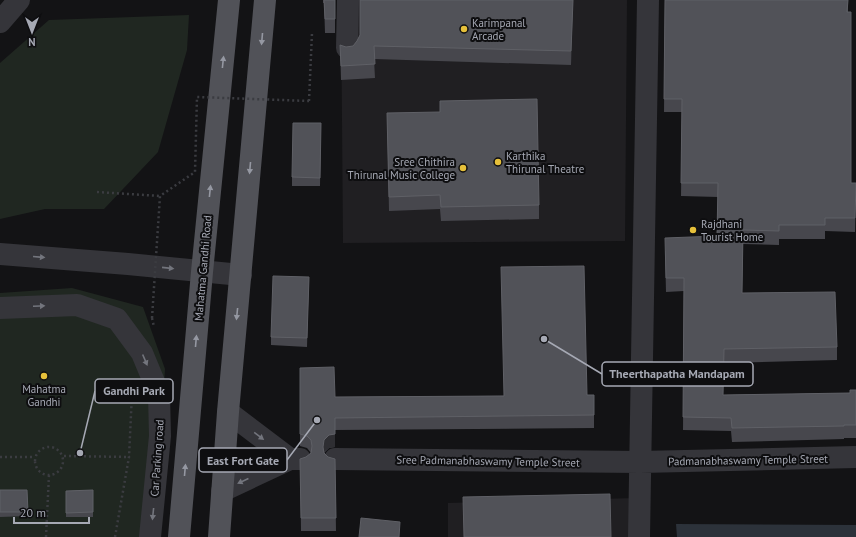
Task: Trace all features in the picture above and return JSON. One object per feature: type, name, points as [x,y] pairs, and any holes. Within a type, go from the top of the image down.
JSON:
[{"type":"main road","name":"Mahatma Gandhi Road","points":[[179,537],[202,272],[229,0]]},
{"type":"main road","points":[[219,537],[228,412],[265,0]]},
{"type":"street","points":[[0,22],[19,0]]},
{"type":"street","points":[[347,48],[348,0]]},
{"type":"street","points":[[639,537],[648,0]]},
{"type":"street","points":[[0,254],[241,275]]},
{"type":"street","name":"Car Parking road","points":[[0,308],[77,305],[117,319],[142,353],[159,394],[160,436],[150,537]]},
{"type":"street","points":[[222,491],[295,459],[228,412]]},
{"type":"street","name":"Padmanabhaswamy Temple Street","points":[[640,462],[856,457]]},
{"type":"street","name":"Sree Padmanabhaswamy Temple Street","points":[[335,459],[640,462]]},
{"type":"path","points":[[97,192],[160,196],[195,172],[197,98],[309,101],[312,33]]},
{"type":"path","points":[[152,318],[160,196]]},
{"type":"path","points":[[115,537],[129,457],[132,390]]},
{"type":"path","points":[[45,446],[53,446],[60,450],[64,456],[64,463],[56,474],[43,474],[38,470],[35,464],[35,457],[38,451],[45,446]]},
{"type":"path","points":[[64,456],[158,457]]},
{"type":"path","points":[[0,457],[35,457]]},
{"type":"path","points":[[46,537],[50,475]]},
{"type":"shaded area","points":[[341,0],[627,0],[625,241],[343,243]]},
{"type":"shaded area","points":[[189,15],[187,50],[158,152],[104,209],[45,209],[0,219],[0,63],[49,20]]},
{"type":"shaded area","points":[[72,288],[143,307],[165,369],[155,537],[0,537],[0,293]]},
{"type":"shaded area","points":[[636,498],[636,537],[448,537],[448,503]]},
{"type":"shaded area","points":[[676,524],[856,525],[856,537],[677,537]]},
{"type":"building","points":[[324,0],[335,0],[335,19],[325,19]]},
{"type":"building","name":"Karimpanal Arcade","points":[[360,0],[573,0],[571,51],[374,46],[375,64],[341,66],[340,45],[346,47],[353,46],[360,35]]},
{"type":"building","points":[[665,0],[848,0],[847,12],[851,12],[851,183],[856,183],[855,218],[825,218],[825,225],[779,225],[779,231],[743,230],[742,293],[835,292],[837,347],[724,349],[723,395],[850,393],[850,390],[856,390],[856,425],[732,428],[731,418],[683,417],[684,278],[666,278],[665,238],[717,236],[718,183],[681,183],[682,99],[664,99]]},
{"type":"building","name":"Sree Chithira Thirunal Music College","points":[[537,99],[539,205],[441,207],[440,195],[389,197],[387,113],[440,112],[440,101]]},
{"type":"building","points":[[293,123],[321,123],[320,178],[292,177]]},
{"type":"building","points":[[584,266],[587,395],[594,395],[594,415],[335,418],[335,434],[329,435],[324,440],[323,447],[324,453],[328,457],[335,459],[336,518],[301,518],[300,459],[311,453],[312,446],[311,440],[307,436],[300,434],[300,368],[334,367],[335,397],[504,396],[501,267]]},
{"type":"building","points":[[273,276],[309,277],[307,338],[271,337]]},
{"type":"building","points":[[0,490],[27,490],[28,512],[0,512]]},
{"type":"building","points":[[93,490],[93,512],[66,513],[66,491]]},
{"type":"building","points":[[610,494],[611,537],[464,537],[463,497]]},
{"type":"building","points":[[361,518],[400,522],[399,537],[359,537]]},
{"type":"place","name":"Karimpanal Arcade","points":[[464,29]]},
{"type":"place","name":"Karthika Thirunal Theatre","points":[[498,162]]},
{"type":"place","name":"Sree Chithira Thirunal Music College","points":[[463,168]]},
{"type":"place","name":"Rajdhani Tourist Home","points":[[693,230]]},
{"type":"place","name":"Theerthapatha Mandapam","points":[[544,339]]},
{"type":"place","name":"Mahatma Gandhi","points":[[44,376]]},
{"type":"place","name":"East Fort Gate","points":[[317,420]]},
{"type":"place","name":"Gandhi Park","points":[[80,453]]}]
